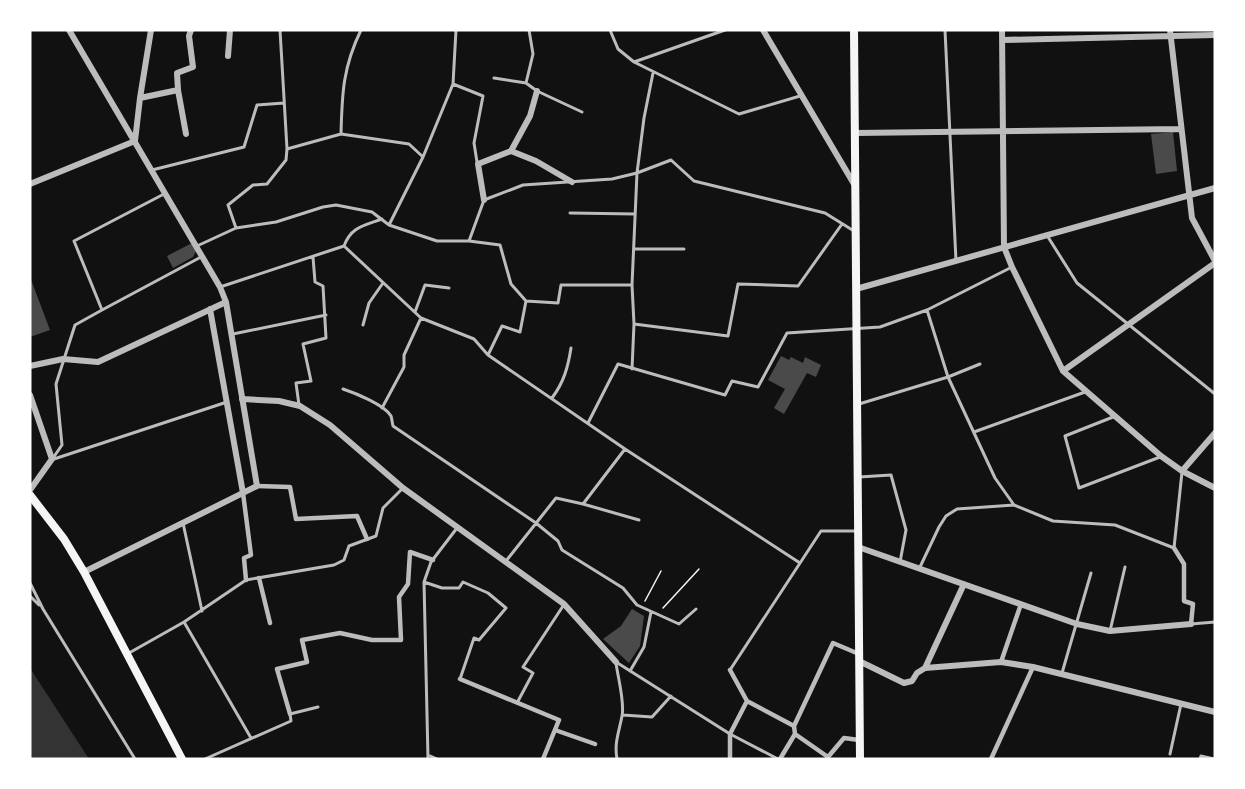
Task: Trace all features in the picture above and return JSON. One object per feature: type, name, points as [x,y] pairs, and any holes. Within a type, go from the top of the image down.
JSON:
[{"type":"main road","points":[[854,30],[860,759]]},
{"type":"main road","points":[[30,495],[64,539],[84,572],[182,759]]},
{"type":"street","points":[[69,30],[220,287],[226,302],[257,486]]},
{"type":"street","points":[[135,141],[151,30]]},
{"type":"street","points":[[186,134],[177,73],[193,67],[189,36],[191,30]]},
{"type":"street","points":[[228,56],[230,30]]},
{"type":"street","points":[[763,30],[855,186]]},
{"type":"street","points":[[1002,30],[1004,247],[1012,267],[1063,371],[1161,456],[1182,471],[1215,488]]},
{"type":"street","points":[[1002,40],[1171,33],[1215,34]]},
{"type":"street","points":[[1063,371],[1215,262],[1192,218],[1171,33]]},
{"type":"street","points":[[140,98],[178,90]]},
{"type":"street","points":[[484,200],[478,164],[511,151],[530,116],[537,91]]},
{"type":"street","points":[[855,133],[1182,129]]},
{"type":"street","points":[[30,184],[135,141]]},
{"type":"street","points":[[511,151],[536,160],[572,182]]},
{"type":"street","points":[[856,289],[1215,188]]},
{"type":"street","points":[[30,366],[63,359],[98,362],[226,302]]},
{"type":"street","points":[[210,309],[243,493],[251,555],[244,558],[246,580]]},
{"type":"street","points":[[30,395],[52,459],[30,490]]},
{"type":"street","points":[[242,399],[279,401],[300,406],[330,425],[403,488],[564,604],[616,662]]},
{"type":"street","points":[[1182,471],[1215,433]]},
{"type":"street","points":[[84,572],[257,486],[290,487],[296,519],[357,516],[368,539]]},
{"type":"street","points":[[858,547],[1077,624],[1110,631],[1191,624],[1193,604],[1184,601],[1184,564],[1174,548]]},
{"type":"street","points":[[290,714],[277,669],[307,662],[302,640],[340,633],[372,640],[401,640],[399,597],[408,584],[410,552],[433,560]]},
{"type":"street","points":[[259,578],[270,623]]},
{"type":"street","points":[[925,668],[964,584]]},
{"type":"street","points":[[1001,662],[1021,604]]},
{"type":"street","points":[[779,759],[795,734],[794,726],[833,643],[904,683],[912,681],[917,673],[925,668],[1001,662],[1033,667],[1215,712]]},
{"type":"street","points":[[991,759],[1033,667]]},
{"type":"street","points":[[730,670],[747,701],[794,726]]},
{"type":"street","points":[[460,679],[559,720],[543,759]]},
{"type":"street","points":[[730,759],[730,734],[747,701]]},
{"type":"street","points":[[555,730],[595,744]]},
{"type":"street","points":[[795,734],[827,758],[844,738],[860,740]]},
{"type":"lane","points":[[236,228],[228,205],[253,185],[267,184],[286,160],[280,30]]},
{"type":"lane","points":[[341,134],[342,88],[350,53],[361,30]]},
{"type":"lane","points":[[389,225],[423,157],[453,84],[456,30]]},
{"type":"lane","points":[[526,83],[533,54],[529,30]]},
{"type":"lane","points":[[610,30],[618,49],[634,62],[739,114],[802,95]]},
{"type":"lane","points":[[634,62],[725,30]]},
{"type":"lane","points":[[945,30],[956,261]]},
{"type":"lane","points":[[632,369],[634,324],[632,285],[637,173],[653,73]]},
{"type":"lane","points":[[494,78],[526,83],[537,91],[582,112]]},
{"type":"lane","points":[[453,84],[483,96],[474,143],[478,164]]},
{"type":"lane","points":[[152,170],[244,147],[257,105],[284,102]]},
{"type":"lane","points":[[287,149],[341,134],[409,144],[423,157]]},
{"type":"lane","points":[[469,241],[484,200],[523,185],[612,179],[637,173],[671,160],[694,181],[825,213],[855,232]]},
{"type":"lane","points":[[102,310],[74,241],[166,193]]},
{"type":"lane","points":[[197,246],[236,228],[276,222],[336,205],[372,212],[389,225],[437,242],[469,241],[500,244],[511,284],[526,302],[558,303],[561,285],[632,285]]},
{"type":"lane","points":[[570,213],[635,214]]},
{"type":"lane","points":[[344,246],[348,236],[357,228],[382,219]]},
{"type":"lane","points":[[634,324],[728,336],[738,284],[798,286],[842,224]]},
{"type":"lane","points":[[1047,235],[1077,283],[1215,394]]},
{"type":"lane","points":[[220,287],[344,246]]},
{"type":"lane","points":[[344,246],[421,318],[474,339],[488,356],[800,563]]},
{"type":"lane","points":[[634,249],[684,249]]},
{"type":"lane","points":[[52,459],[62,446],[56,384],[75,325],[203,256]]},
{"type":"lane","points":[[300,406],[296,383],[311,381],[303,345],[326,338],[323,286],[315,282],[313,256]]},
{"type":"lane","points":[[588,423],[618,364],[725,395],[732,381],[758,387],[787,333],[880,327],[927,310],[1012,267]]},
{"type":"lane","points":[[363,325],[369,303],[383,282]]},
{"type":"lane","points":[[415,312],[425,285],[449,288]]},
{"type":"lane","points":[[488,356],[502,326],[520,332],[526,302]]},
{"type":"lane","points":[[927,310],[948,377],[995,478],[1014,505]]},
{"type":"lane","points":[[231,335],[326,315]]},
{"type":"lane","points":[[382,408],[404,366],[404,355],[421,318]]},
{"type":"lane","points":[[552,398],[561,386],[568,369],[571,348]]},
{"type":"lane","points":[[857,405],[948,377],[981,364]]},
{"type":"lane","points":[[344,389],[358,393],[382,408],[390,414],[393,426],[536,523],[558,541],[562,550],[623,588],[637,605],[679,624],[696,609]]},
{"type":"lane","points":[[974,432],[1085,392]]},
{"type":"lane","points":[[52,459],[227,402]]},
{"type":"lane","points":[[1114,417],[1065,436],[1079,488],[1161,456]]},
{"type":"lane","points":[[583,504],[626,449]]},
{"type":"lane","points":[[919,569],[946,516],[957,509],[1014,505],[1053,520],[1115,525],[1174,548],[1182,471]]},
{"type":"lane","points":[[857,477],[891,475],[906,530],[900,562]]},
{"type":"lane","points":[[127,654],[202,611],[246,580],[334,566],[344,560],[349,546],[376,536],[383,508],[403,488]]},
{"type":"lane","points":[[505,562],[556,498],[639,520]]},
{"type":"lane","points":[[183,523],[202,611]]},
{"type":"lane","points":[[437,759],[428,757],[424,582],[433,560],[457,528]]},
{"type":"lane","points":[[730,670],[820,531],[858,531]]},
{"type":"lane","points":[[1110,631],[1125,567]]},
{"type":"lane","points":[[1062,674],[1091,573]]},
{"type":"lane","points":[[424,582],[442,588],[459,588],[463,582],[488,593],[506,608],[479,640],[474,638],[460,679]]},
{"type":"lane","points":[[30,583],[43,609],[135,759]]},
{"type":"lane","points":[[30,596],[43,609]]},
{"type":"lane","points":[[517,703],[533,673],[523,667],[564,604]]},
{"type":"lane","points":[[630,671],[644,647],[651,612]]},
{"type":"lane","points":[[184,622],[251,738]]},
{"type":"lane","points":[[1191,624],[1215,622]]},
{"type":"lane","points":[[616,662],[730,734],[779,759]]},
{"type":"lane","points":[[616,662],[622,715],[615,748],[617,759]]},
{"type":"lane","points":[[622,715],[652,717],[671,696]]},
{"type":"lane","points":[[1170,754],[1181,704]]},
{"type":"lane","points":[[205,759],[291,721],[290,714],[318,707]]},
{"type":"lane","points":[[1200,759],[1201,756],[1214,759]]},
{"type":"path","points":[[657,614],[699,569]]},
{"type":"path","points":[[642,608],[661,571]]},
{"type":"shaded area","points":[[30,668],[89,759],[30,759]]},
{"type":"building","points":[[1173,132],[1177,171],[1156,174],[1151,134]]},
{"type":"building","points":[[192,243],[196,251],[193,257],[173,268],[167,256]]},
{"type":"building","points":[[30,277],[50,330],[30,337]]},
{"type":"building","points":[[781,356],[789,360],[791,357],[803,363],[805,357],[821,365],[816,377],[807,373],[784,414],[774,408],[785,389],[768,380]]},
{"type":"building","points":[[632,609],[644,616],[640,646],[629,663],[603,639],[621,626]]}]
